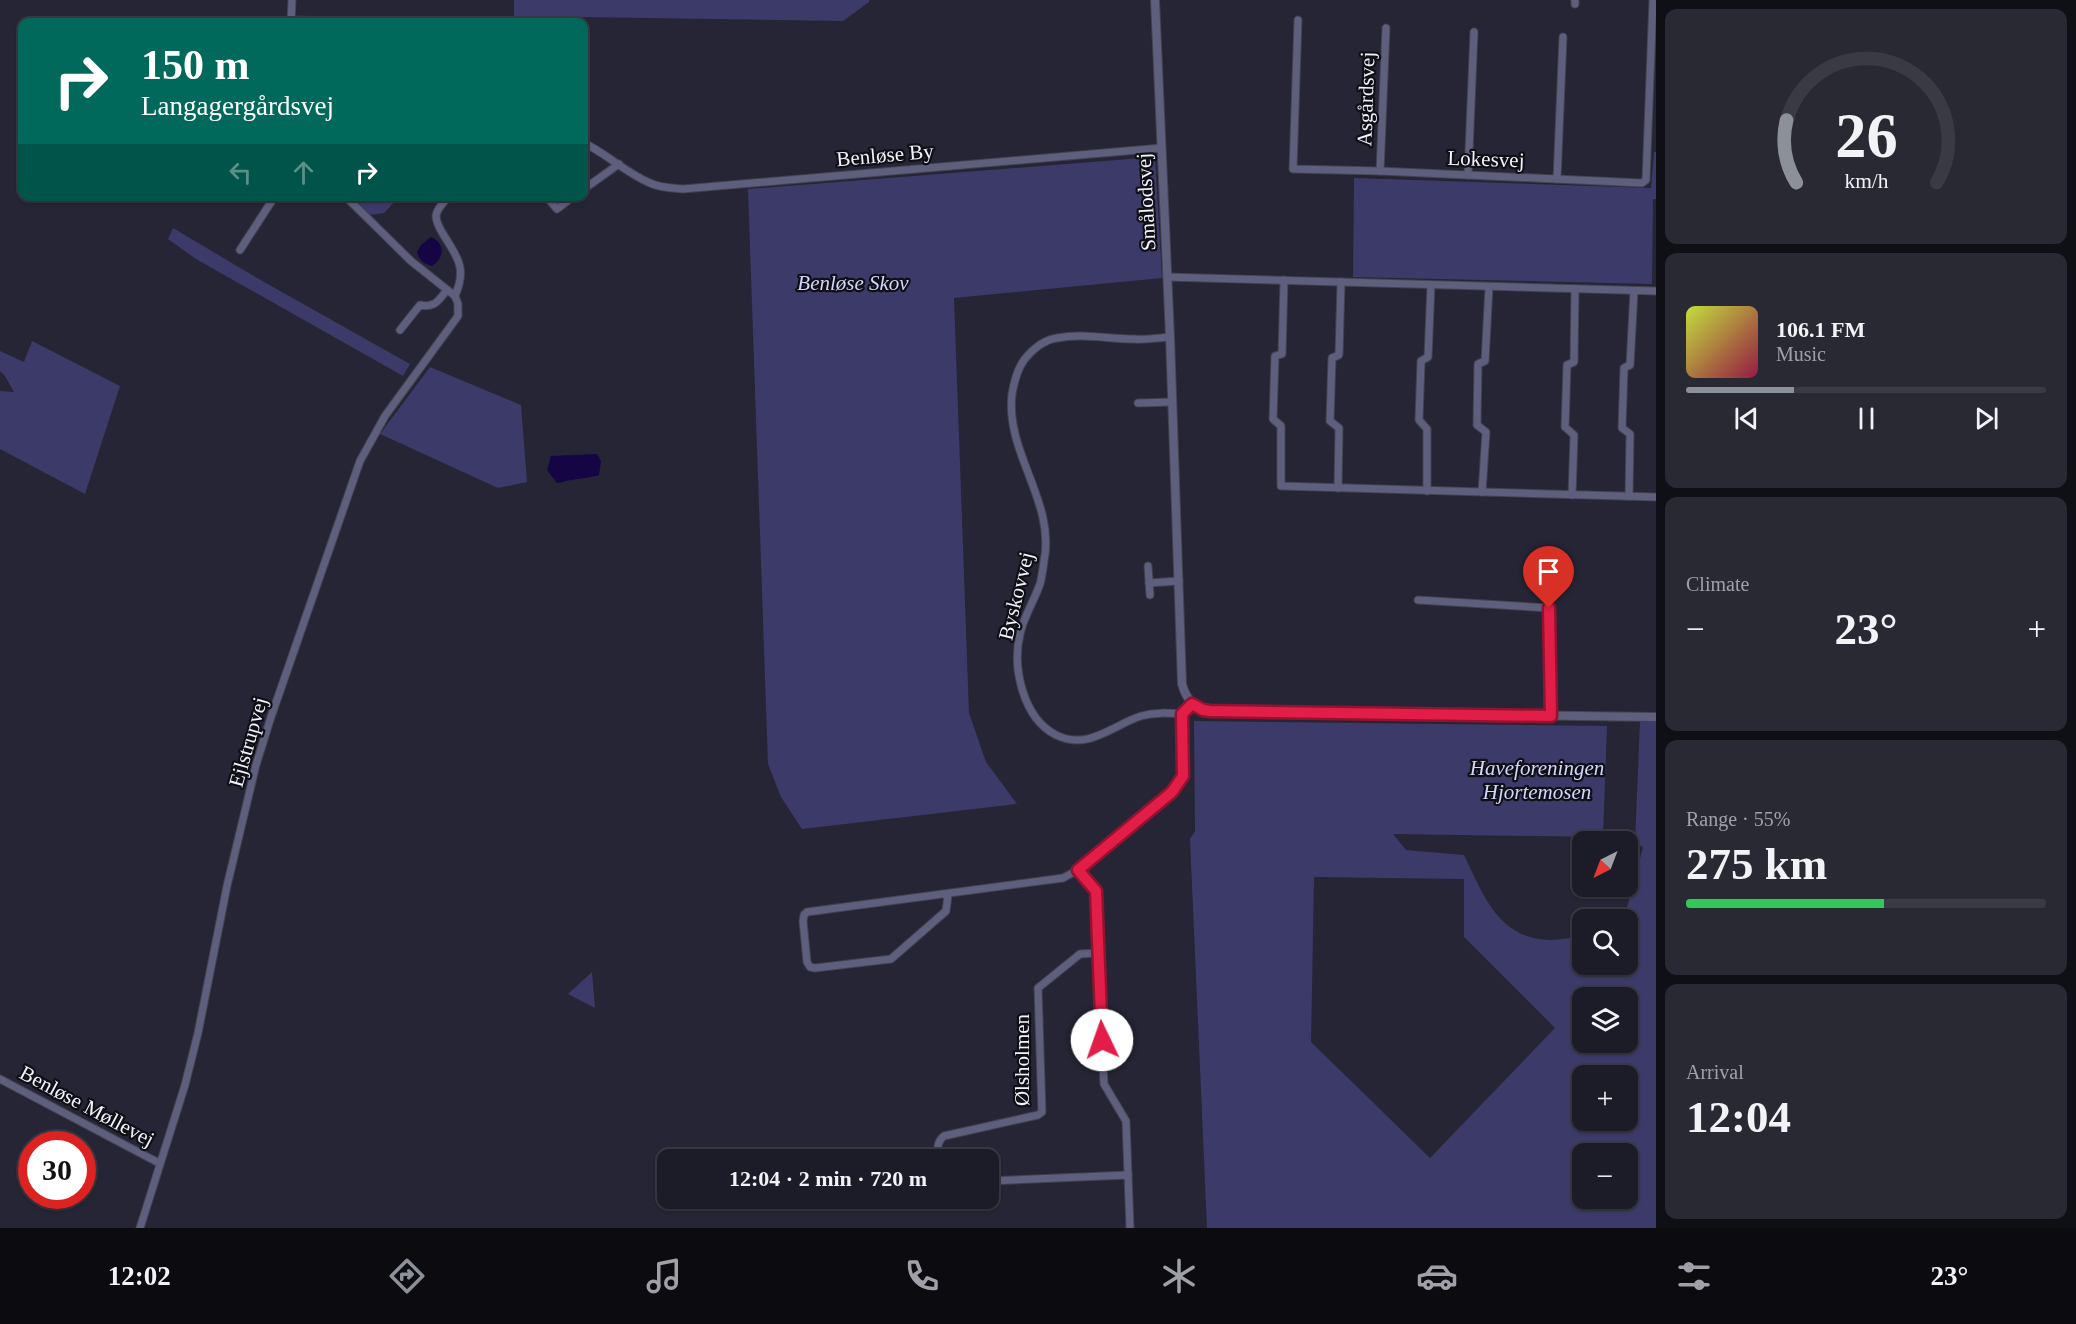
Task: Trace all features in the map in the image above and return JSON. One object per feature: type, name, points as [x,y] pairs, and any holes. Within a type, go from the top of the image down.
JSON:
[{"type":"street","points":[[291,18],[292,0]]},
{"type":"street","name":"Smålodsvej","points":[[1155,0],[1182,684],[1192,704]]},
{"type":"street","name":"Lokesvej","points":[[1298,20],[1293,169],[1645,182],[1653,92],[1653,0]]},
{"type":"street","name":"Asgårdsvej","points":[[1380,171],[1386,28]]},
{"type":"street","points":[[1468,175],[1474,32]]},
{"type":"street","points":[[1557,178],[1563,37]]},
{"type":"street","name":"Benløse By","points":[[588,146],[651,184],[683,189],[1161,148]]},
{"type":"street","points":[[588,186],[619,164]]},
{"type":"street","points":[[240,250],[272,201]]},
{"type":"street","points":[[350,201],[411,261],[455,296],[461,281],[461,268],[436,217],[445,201]]},
{"type":"street","points":[[550,201],[557,209],[567,201]]},
{"type":"street","points":[[1167,277],[1656,291]]},
{"type":"street","points":[[1284,280],[1282,354],[1275,356],[1273,419],[1281,426],[1281,486],[1656,497]]},
{"type":"street","points":[[1338,488],[1339,428],[1330,421],[1332,358],[1339,356],[1341,282]]},
{"type":"street","points":[[1426,490],[1427,429],[1419,420],[1421,361],[1428,357],[1431,285]]},
{"type":"street","points":[[1482,492],[1486,432],[1477,425],[1478,364],[1485,361],[1489,287]]},
{"type":"street","points":[[1572,495],[1574,435],[1565,427],[1567,365],[1574,362],[1575,289]]},
{"type":"street","points":[[400,330],[420,305],[429,307],[435,305],[447,290]]},
{"type":"street","points":[[1629,496],[1630,434],[1622,428],[1624,368],[1630,364],[1634,291]]},
{"type":"street","name":"Ejlstrupvej","points":[[140,1228],[185,1085],[198,1033],[227,886],[256,765],[271,717],[360,462],[385,416],[458,316],[455,296]]},
{"type":"street","name":"Byskovvej","points":[[1170,337],[1135,339],[1088,335],[1055,338],[1040,344],[1019,366],[1013,385],[1012,424],[1017,447],[1039,503],[1045,528],[1045,556],[1040,584],[1020,636],[1018,658],[1020,680],[1026,702],[1043,726],[1056,735],[1083,740],[1099,736],[1139,717],[1157,713],[1182,714]]},
{"type":"street","points":[[1138,403],[1172,402]]},
{"type":"street","points":[[1148,566],[1150,595]]},
{"type":"street","points":[[1149,583],[1179,581]]},
{"type":"street","points":[[1419,600],[1549,608],[1551,716]]},
{"type":"street","points":[[948,895],[945,911],[891,959],[815,968],[810,967],[807,962],[803,921],[807,912],[1063,878],[1078,870],[1172,792],[1183,776],[1182,714],[1192,704],[1210,711],[1656,717]]},
{"type":"street","points":[[1078,870],[1096,891],[1104,1084],[1126,1121],[1130,1228]]},
{"type":"street","name":"Ølsholmen","points":[[938,1149],[939,1140],[945,1136],[1042,1113],[1038,988],[1080,954],[1097,952]]},
{"type":"street","name":"Benløse Møllevej","points":[[0,1079],[159,1162]]},
{"type":"street","points":[[999,1181],[1128,1175]]},
{"type":"green space","points":[[514,0],[869,0],[869,2],[843,21],[514,16]]},
{"type":"green space","points":[[1654,152],[1656,152],[1656,199],[1653,199],[1652,284],[1353,277],[1354,178],[1651,188]]},
{"type":"green space","name":"Benløse Skov","points":[[1155,157],[1162,278],[954,298],[969,713],[986,762],[1017,804],[802,829],[781,797],[768,764],[748,189]]},
{"type":"green space","points":[[357,201],[395,201],[384,213],[370,215]]},
{"type":"green space","points":[[173,228],[410,364],[403,376],[196,259],[168,239]]},
{"type":"green space","points":[[32,341],[120,386],[85,494],[0,449],[0,391],[14,392],[0,371],[0,351],[24,362]]},
{"type":"green space","points":[[430,367],[521,405],[527,482],[498,488],[380,434]]},
{"type":"green space","name":"Haveforeningen Hjortemosen","points":[[1194,721],[1607,726],[1603,831],[1572,831],[1572,837],[1393,834],[1406,850],[1464,855],[1486,899],[1505,923],[1517,932],[1532,938],[1550,940],[1572,938],[1572,975],[1638,975],[1638,909],[1627,909],[1630,897],[1638,897],[1638,866],[1643,847],[1638,845],[1638,831],[1636,831],[1640,722],[1656,722],[1656,1228],[1207,1228],[1190,839],[1195,831]],"holes":[[[1314,877],[1464,879],[1464,937],[1555,1028],[1430,1158],[1311,1042]]]},
{"type":"green space","points":[[592,972],[595,1008],[568,994]]},
{"type":"shaded area","points":[[431,237],[439,243],[442,251],[439,259],[432,266],[422,261],[417,252],[421,245]]},
{"type":"shaded area","points":[[597,454],[601,461],[599,475],[557,483],[547,470],[551,456]]},
{"type":"route","points":[[1102,1040],[1096,891],[1078,870],[1172,792],[1183,776],[1182,714],[1192,704],[1197,708],[1210,711],[1551,716],[1549,608]]}]
